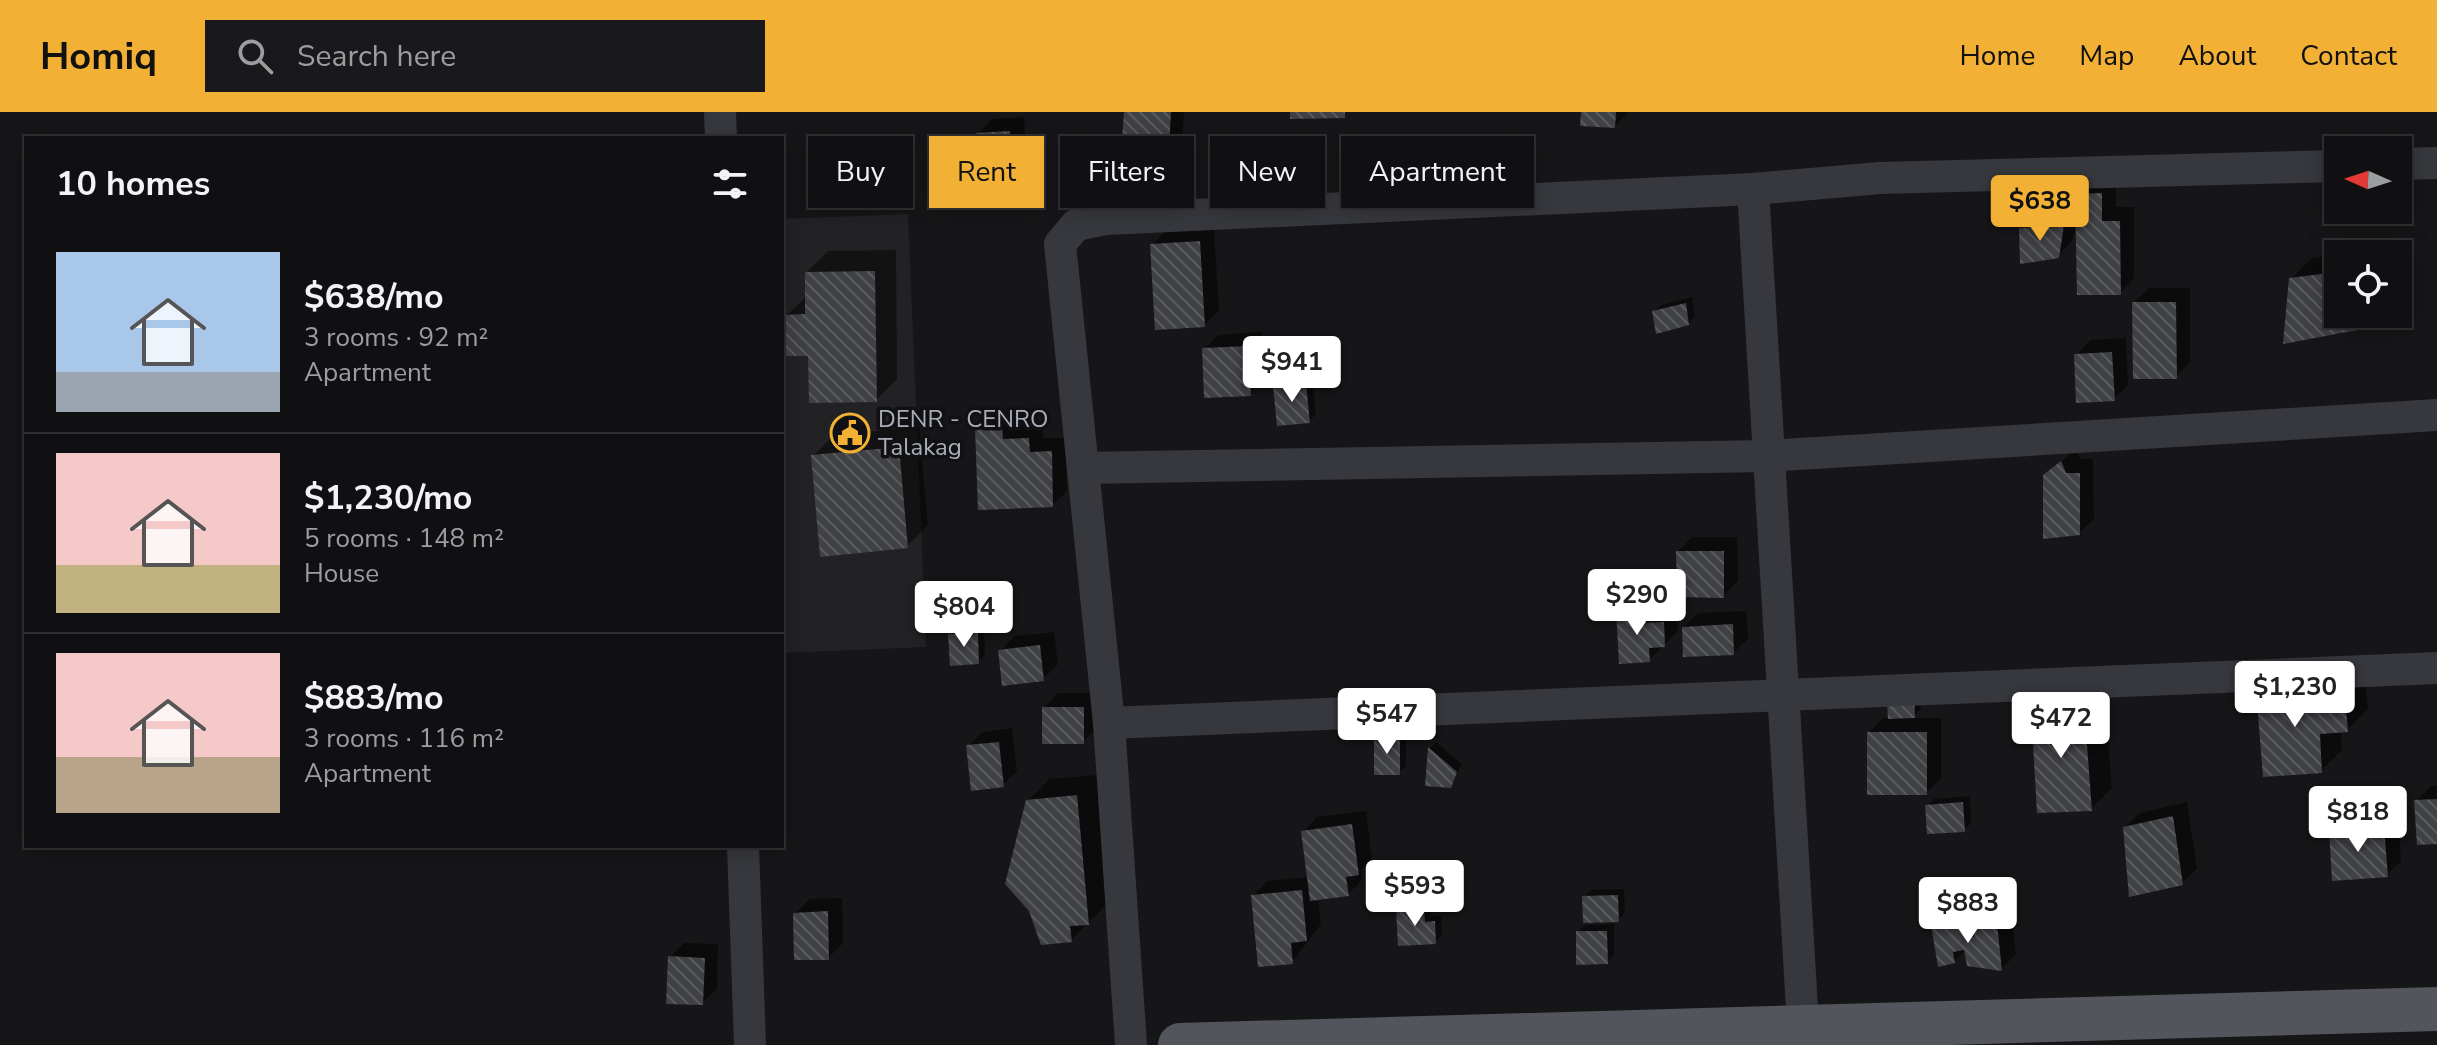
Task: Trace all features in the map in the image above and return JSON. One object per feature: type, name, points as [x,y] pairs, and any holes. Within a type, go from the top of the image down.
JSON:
[{"type":"main road","points":[[1180,1045],[2437,1009]]},
{"type":"street","points":[[720,112],[721,136]]},
{"type":"street","points":[[1131,1045],[1109,723],[1060,244],[1076,225],[1106,219],[1753,189],[1880,178],[2324,166]]},
{"type":"street","points":[[2412,167],[2436,171]]},
{"type":"street","points":[[1753,189],[1803,1025]]},
{"type":"street","points":[[1083,468],[1767,456],[2437,415]]},
{"type":"street","points":[[1109,723],[2437,668]]},
{"type":"street","points":[[743,848],[750,1045]]},
{"type":"shaded area","name":"DENR - CENRO Talakag","points":[[908,214],[926,647],[784,653],[784,219]]},
{"type":"building","points":[[1124,112],[1171,112],[1170,136],[1122,136]]},
{"type":"building","points":[[1290,112],[1345,112],[1345,118],[1290,119]]},
{"type":"building","points":[[1581,112],[1616,112],[1615,128],[1580,126]]},
{"type":"building","points":[[1010,131],[1010,136],[976,136],[976,133]]},
{"type":"building","points":[[2102,193],[2102,221],[2120,221],[2121,295],[2077,295],[2075,194]]},
{"type":"building","points":[[2064,225],[2059,258],[2020,264],[2019,228]]},
{"type":"building","points":[[1200,241],[1205,327],[1155,330],[1150,244]]},
{"type":"building","points":[[875,271],[877,402],[809,403],[808,356],[785,356],[785,315],[805,314],[805,272]]},
{"type":"building","points":[[2324,274],[2324,328],[2367,328],[2283,344],[2289,278]]},
{"type":"building","points":[[2132,302],[2176,302],[2177,379],[2133,379]]},
{"type":"building","points":[[1686,303],[1689,325],[1656,334],[1652,311]]},
{"type":"building","points":[[1248,346],[1251,396],[1204,398],[1202,348]]},
{"type":"building","points":[[2112,352],[2115,401],[2076,403],[2074,354]]},
{"type":"building","points":[[1306,383],[1310,423],[1277,426],[1273,386]]},
{"type":"building","points":[[1002,426],[1003,439],[1029,438],[1030,452],[1052,451],[1053,507],[978,510],[975,427]]},
{"type":"building","points":[[899,447],[908,548],[820,557],[811,455]]},
{"type":"building","points":[[2061,461],[2066,473],[2080,473],[2080,535],[2043,539],[2043,475]]},
{"type":"building","points":[[1676,551],[1724,551],[1724,598],[1677,597]]},
{"type":"building","points":[[1639,608],[1640,623],[1664,622],[1665,647],[1649,648],[1650,662],[1619,664],[1616,609]]},
{"type":"building","points":[[1733,624],[1734,655],[1683,657],[1682,627]]},
{"type":"building","points":[[978,633],[979,664],[950,666],[948,634]]},
{"type":"building","points":[[1040,645],[1044,681],[1002,686],[998,650]]},
{"type":"building","points":[[1886,681],[1914,692],[1915,718],[1888,719]]},
{"type":"building","points":[[2318,684],[2320,709],[2346,707],[2348,732],[2320,734],[2322,773],[2263,777],[2256,689]]},
{"type":"building","points":[[2084,705],[2092,811],[2037,813],[2031,708]]},
{"type":"building","points":[[1042,707],[1084,707],[1084,744],[1042,744]]},
{"type":"building","points":[[1867,732],[1927,732],[1927,795],[1867,795]]},
{"type":"building","points":[[1374,736],[1400,736],[1400,775],[1374,775]]},
{"type":"building","points":[[999,742],[1004,787],[971,791],[966,745]]},
{"type":"building","points":[[1428,747],[1457,772],[1451,788],[1425,786]]},
{"type":"building","points":[[1077,795],[1089,925],[1070,926],[1072,942],[1041,945],[1029,911],[1005,884],[1026,800]]},
{"type":"building","points":[[2437,799],[2437,844],[2417,845],[2414,800]]},
{"type":"building","points":[[1963,802],[1965,832],[1927,834],[1925,805]]},
{"type":"building","points":[[2173,816],[2183,885],[2129,897],[2123,827]]},
{"type":"building","points":[[1352,824],[1359,875],[1346,877],[1349,896],[1310,901],[1301,831]]},
{"type":"building","points":[[2384,827],[2388,877],[2332,881],[2329,830]]},
{"type":"building","points":[[1302,890],[1307,941],[1291,943],[1293,964],[1258,967],[1251,895]]},
{"type":"building","points":[[1618,895],[1619,922],[1583,923],[1582,896]]},
{"type":"building","points":[[1424,908],[1425,922],[1435,921],[1436,944],[1398,946],[1396,909]]},
{"type":"building","points":[[828,911],[829,960],[794,960],[793,913]]},
{"type":"building","points":[[1964,920],[1966,936],[1974,937],[1976,925],[1997,923],[2002,971],[1967,966],[1964,950],[1953,952],[1955,963],[1938,967],[1931,925]]},
{"type":"building","points":[[1576,931],[1607,931],[1608,964],[1576,965]]},
{"type":"building","points":[[668,956],[705,958],[703,1005],[666,1004]]},
{"type":"place","name":"DENR - CENRO Talakag","points":[[850,433]]}]
